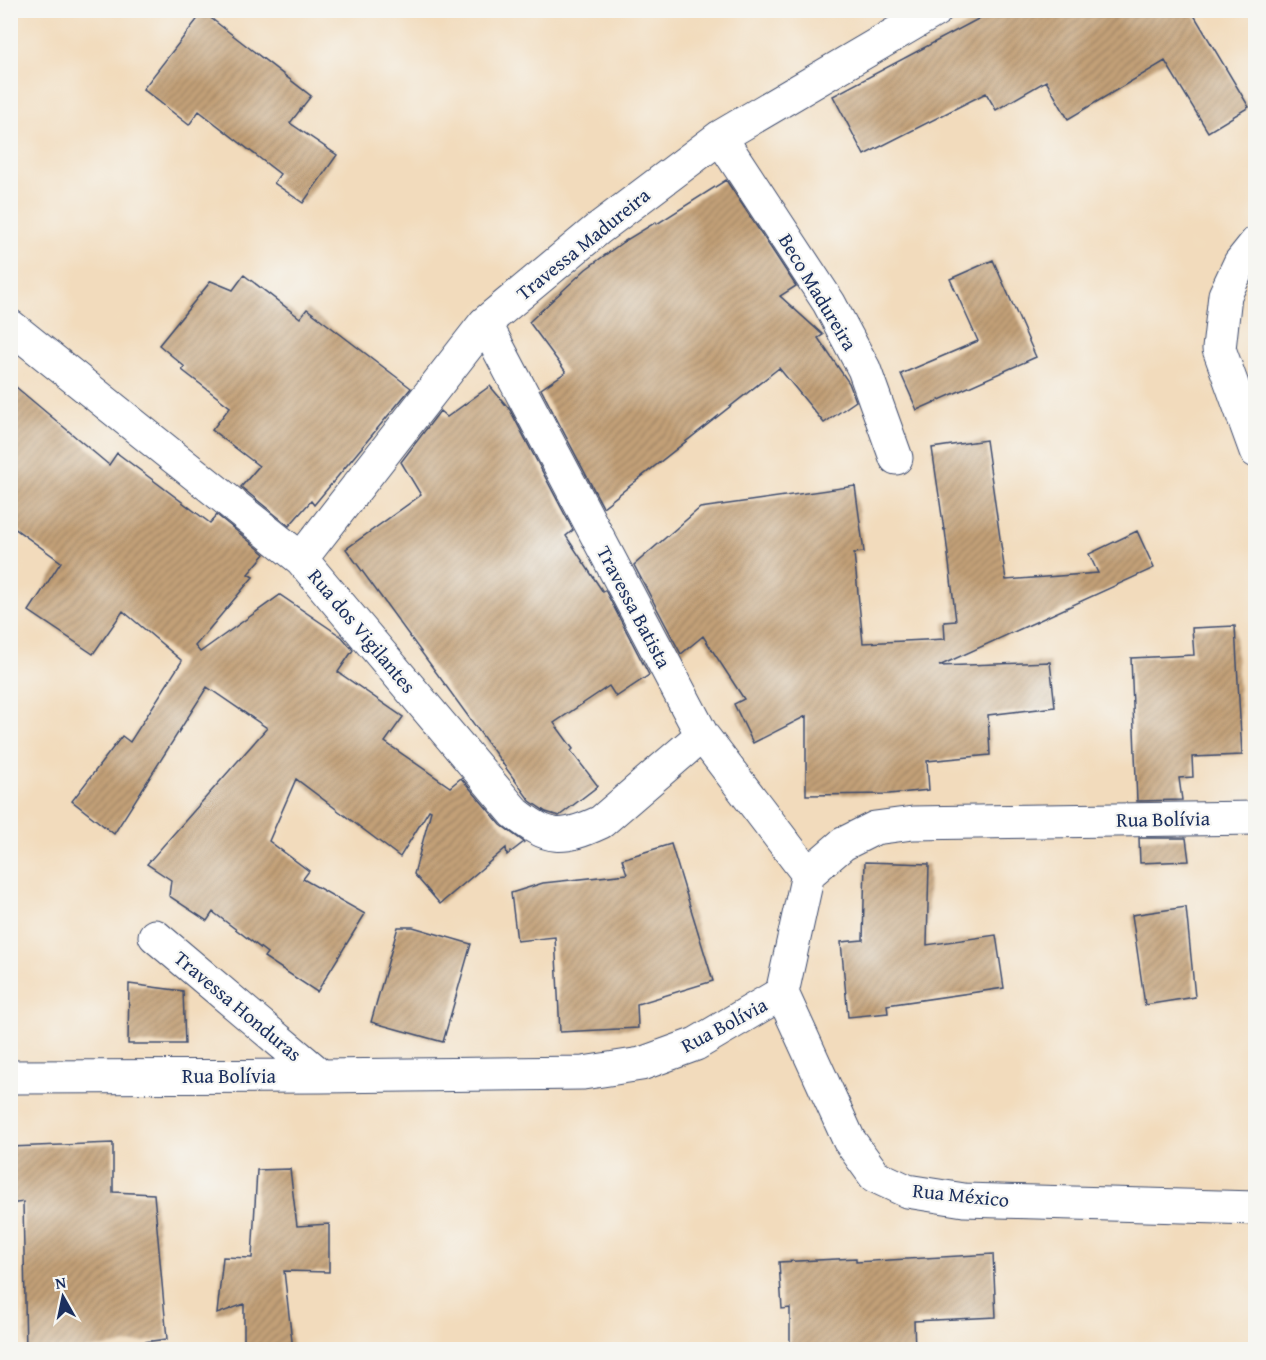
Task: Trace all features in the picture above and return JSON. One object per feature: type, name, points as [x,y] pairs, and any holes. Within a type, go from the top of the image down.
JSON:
[{"type":"street","name":"Travessa Madureira","points":[[302,558],[484,323],[598,229],[720,137],[936,10]]},
{"type":"street","name":"Beco Madureira","points":[[720,137],[829,303],[864,369],[897,458]]},
{"type":"street","points":[[1256,243],[1240,263],[1226,295],[1219,349],[1256,451]]},
{"type":"street","name":"Travessa Batista","points":[[484,323],[702,735],[808,874]]},
{"type":"street","name":"Rua dos Vigilantes","points":[[10,326],[302,558],[515,813],[535,829],[559,836],[582,831],[602,822],[702,735]]},
{"type":"street","name":"Rua Bolívia","points":[[10,1077],[582,1072],[641,1064],[696,1044],[782,993],[808,874],[843,844],[875,828],[913,823],[1256,818]]},
{"type":"street","name":"Travessa Honduras","points":[[155,936],[321,1076]]},
{"type":"street","name":"Rua México","points":[[782,993],[849,1140],[875,1176],[907,1191],[964,1200],[1256,1208]]},
{"type":"building","points":[[995,10],[1191,10],[1249,107],[1208,132],[1165,61],[1068,119],[1046,81],[996,110],[986,93],[864,155],[833,96]]},
{"type":"building","points":[[203,12],[311,96],[290,123],[337,155],[303,203],[274,183],[280,174],[199,111],[189,125],[143,89]]},
{"type":"building","points":[[726,180],[796,286],[780,296],[823,335],[818,338],[849,383],[856,401],[824,423],[779,368],[603,507],[541,389],[566,372],[529,322],[586,269],[623,242],[656,222],[657,224]]},
{"type":"building","points":[[993,260],[1036,357],[917,410],[901,374],[978,341],[950,279]]},
{"type":"building","points":[[244,275],[300,318],[307,309],[411,388],[314,505],[311,501],[289,526],[241,487],[259,466],[212,430],[230,407],[182,370],[185,367],[159,345],[211,281],[233,290]]},
{"type":"building","points":[[10,382],[109,465],[117,453],[210,523],[217,515],[265,554],[248,574],[253,577],[195,646],[200,652],[280,595],[342,637],[353,650],[338,672],[403,717],[385,742],[450,787],[461,778],[501,825],[524,842],[507,855],[506,848],[440,904],[414,874],[431,811],[429,810],[400,857],[296,779],[269,841],[309,871],[303,879],[365,914],[317,992],[264,957],[267,953],[213,912],[207,921],[169,896],[171,880],[147,864],[267,728],[207,687],[114,834],[72,801],[122,736],[130,742],[182,661],[123,611],[93,654],[29,611],[61,562],[10,525]]},
{"type":"building","points":[[490,386],[510,410],[573,530],[566,536],[603,592],[605,590],[649,675],[616,697],[609,686],[554,723],[573,749],[571,751],[598,786],[559,816],[546,812],[530,801],[346,549],[421,495],[401,462],[440,411],[447,417]]},
{"type":"building","points":[[986,440],[1006,580],[1098,573],[1089,554],[1137,531],[1154,568],[939,666],[1050,662],[1055,707],[988,715],[990,755],[927,761],[929,790],[889,794],[806,795],[806,716],[753,743],[734,704],[744,699],[703,636],[681,654],[634,565],[700,508],[855,486],[864,552],[854,553],[863,643],[945,639],[944,622],[956,621],[932,448]]},
{"type":"building","points":[[1235,626],[1242,755],[1192,757],[1193,777],[1179,778],[1182,800],[1137,801],[1131,658],[1194,655],[1192,628]]},
{"type":"building","points":[[1139,838],[1186,838],[1189,861],[1140,863]]},
{"type":"building","points":[[671,844],[713,981],[637,1004],[638,1028],[560,1032],[555,937],[517,941],[511,893],[543,883],[627,874],[622,859]]},
{"type":"building","points":[[865,862],[929,864],[927,945],[996,935],[1004,988],[887,1005],[888,1013],[848,1017],[841,942],[863,940]]},
{"type":"building","points":[[1186,907],[1195,997],[1145,1005],[1132,915]]},
{"type":"building","points":[[398,927],[413,927],[471,944],[443,1042],[371,1022]]},
{"type":"building","points":[[129,984],[183,991],[185,1044],[128,1044]]},
{"type":"building","points":[[113,1143],[113,1192],[154,1194],[167,1339],[82,1350],[26,1350],[23,1202],[10,1204],[10,1147]]},
{"type":"building","points":[[290,1169],[297,1226],[329,1224],[329,1272],[284,1271],[293,1350],[244,1350],[244,1304],[217,1314],[223,1257],[252,1258],[257,1170]]},
{"type":"building","points":[[993,1254],[996,1317],[914,1321],[915,1350],[790,1350],[790,1308],[782,1309],[779,1262],[856,1258],[856,1262]]}]
